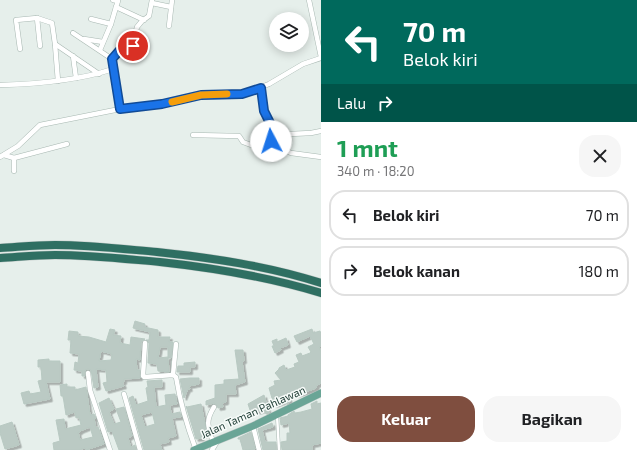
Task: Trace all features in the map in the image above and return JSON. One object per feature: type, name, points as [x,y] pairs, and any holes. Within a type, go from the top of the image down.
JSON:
[{"type":"highway","points":[[0,248],[55,245],[179,254],[245,264],[298,276],[321,283]]},
{"type":"highway","points":[[0,258],[55,255],[185,265],[243,274],[295,285],[321,293]]},
{"type":"main road","name":"Jalan Taman Pahlawan","points":[[199,449],[214,444],[321,393]]},
{"type":"street","points":[[100,50],[118,2],[113,0]]},
{"type":"street","points":[[168,26],[172,0]]},
{"type":"street","points":[[2,156],[18,146],[40,126],[120,109],[167,103],[201,95],[242,94],[261,88],[303,64],[321,58],[319,36],[308,0]]},
{"type":"street","points":[[120,109],[112,59],[119,51],[132,47],[137,27],[149,16],[152,1],[171,7]]},
{"type":"street","points":[[116,7],[144,20]]},
{"type":"street","points":[[37,18],[40,46]]},
{"type":"street","points":[[20,49],[16,20],[37,18],[52,23],[58,82]]},
{"type":"street","points":[[92,19],[111,24]]},
{"type":"street","points":[[73,33],[112,59]]},
{"type":"street","points":[[82,38],[103,42]]},
{"type":"street","points":[[55,44],[99,74]]},
{"type":"street","points":[[73,56],[76,78]]},
{"type":"street","points":[[0,86],[58,82],[99,74],[113,69]]},
{"type":"street","points":[[261,88],[264,111],[270,123],[271,147]]},
{"type":"street","points":[[270,135],[311,133],[321,131]]},
{"type":"street","points":[[192,135],[239,136],[246,144],[280,148],[291,154],[321,157]]},
{"type":"street","points":[[2,156],[14,158],[67,144]]},
{"type":"street","points":[[14,158],[14,171]]},
{"type":"street","points":[[145,343],[144,377],[173,375]]},
{"type":"street","points":[[176,344],[173,375],[176,377],[183,410],[199,449]]},
{"type":"street","points":[[88,373],[90,390],[110,450]]},
{"type":"street","points":[[124,394],[140,450]]},
{"type":"street","points":[[214,407],[208,420],[208,428],[214,444]]},
{"type":"street","points":[[253,426],[259,450]]},
{"type":"lane","points":[[277,414],[279,450]]},
{"type":"building","points":[[135,321],[145,324],[144,327],[158,330],[158,337],[170,337],[169,342],[173,342],[171,358],[168,358],[169,372],[158,371],[157,364],[148,363],[149,343],[146,340],[149,340],[150,332],[133,328]],"holes":[[[160,347],[168,347],[168,357],[158,358]]]},
{"type":"building","points":[[110,329],[115,330],[113,335],[121,336],[120,343],[130,345],[131,337],[145,339],[141,342],[140,360],[136,359],[137,370],[140,370],[140,378],[124,379],[124,382],[122,382],[124,386],[106,391],[103,383],[107,382],[106,370],[96,369],[98,387],[94,388],[91,370],[85,370],[85,376],[82,376],[82,371],[74,370],[75,362],[78,363],[79,354],[70,353],[71,340],[68,340],[69,331],[78,332],[78,336],[89,337],[106,342]],"holes":[[[101,351],[112,354],[111,360],[99,361]]]},
{"type":"building","points":[[312,329],[313,333],[320,331],[321,334],[321,346],[319,347],[321,352],[321,383],[317,385],[316,388],[311,390],[296,395],[295,393],[288,395],[290,402],[286,404],[285,401],[274,405],[269,388],[275,385],[274,381],[281,380],[275,373],[284,365],[286,370],[295,367],[294,364],[299,362],[296,355],[301,353],[302,356],[311,352],[308,347],[314,344],[310,336],[297,342],[294,336]]},
{"type":"building","points":[[286,338],[288,345],[280,348],[281,350],[275,353],[272,346],[274,346],[272,341],[277,339],[277,342]]},
{"type":"building","points":[[235,350],[243,350],[244,361],[242,361],[245,382],[235,385],[236,394],[226,394],[226,402],[222,403],[223,407],[218,408],[214,403],[206,405],[206,401],[215,398],[215,385],[224,384],[224,380],[239,379]]},
{"type":"building","points":[[49,359],[49,361],[60,361],[60,382],[46,382],[50,399],[24,404],[21,393],[29,391],[30,394],[41,392],[38,381],[42,380],[41,367],[38,367],[38,360]]},
{"type":"building","points":[[195,362],[195,367],[190,367],[190,372],[177,372],[178,366],[184,366],[184,363]]},
{"type":"building","points":[[199,378],[199,384],[189,386],[190,389],[188,389],[184,398],[180,379]]},
{"type":"building","points":[[162,380],[162,387],[154,387],[156,407],[166,405],[165,395],[175,394],[177,404],[170,405],[171,414],[180,412],[181,417],[172,418],[176,436],[168,438],[169,442],[160,444],[162,450],[144,450],[129,398],[133,396],[136,405],[148,401],[146,388],[148,387],[147,381]],"holes":[[[152,412],[155,424],[145,427],[141,415]]]},
{"type":"building","points":[[67,384],[67,387],[75,387],[75,390],[86,387],[90,415],[94,414],[96,418],[94,419],[96,428],[98,427],[104,444],[86,450],[85,448],[79,450],[54,450],[53,443],[60,441],[56,420],[64,419],[65,429],[81,425],[79,417],[76,418],[75,412],[66,415],[60,385]],"holes":[[[90,427],[93,437],[80,440],[78,432]]]},
{"type":"building","points":[[264,395],[269,413],[266,414],[264,410],[251,413],[248,404]]},
{"type":"building","points":[[109,398],[114,409],[109,412],[114,424],[121,422],[116,409],[124,407],[132,436],[128,438],[131,447],[135,445],[136,450],[119,450],[112,431],[108,432],[99,403]]},
{"type":"building","points":[[317,401],[317,404],[321,403],[321,443],[312,445],[312,450],[282,450],[281,442],[287,441],[287,433],[290,433],[289,423],[281,425],[280,418],[288,416],[294,411],[295,413],[312,409],[311,404]]},
{"type":"building","points":[[201,404],[207,434],[201,436],[202,438],[196,439],[186,406]]},
{"type":"building","points":[[12,422],[19,445],[5,449],[0,433],[0,426]]},
{"type":"building","points":[[272,423],[273,427],[262,430],[265,442],[276,442],[276,450],[263,450],[258,429]]},
{"type":"building","points":[[251,432],[255,449],[243,450],[240,439],[238,438]]},
{"type":"slow traffic","points":[[172,102],[201,95],[227,94]]},
{"type":"route","points":[[133,46],[131,49],[119,51],[112,59],[120,109],[162,104],[208,94],[242,94],[261,88],[265,115],[270,123],[271,141]]}]
